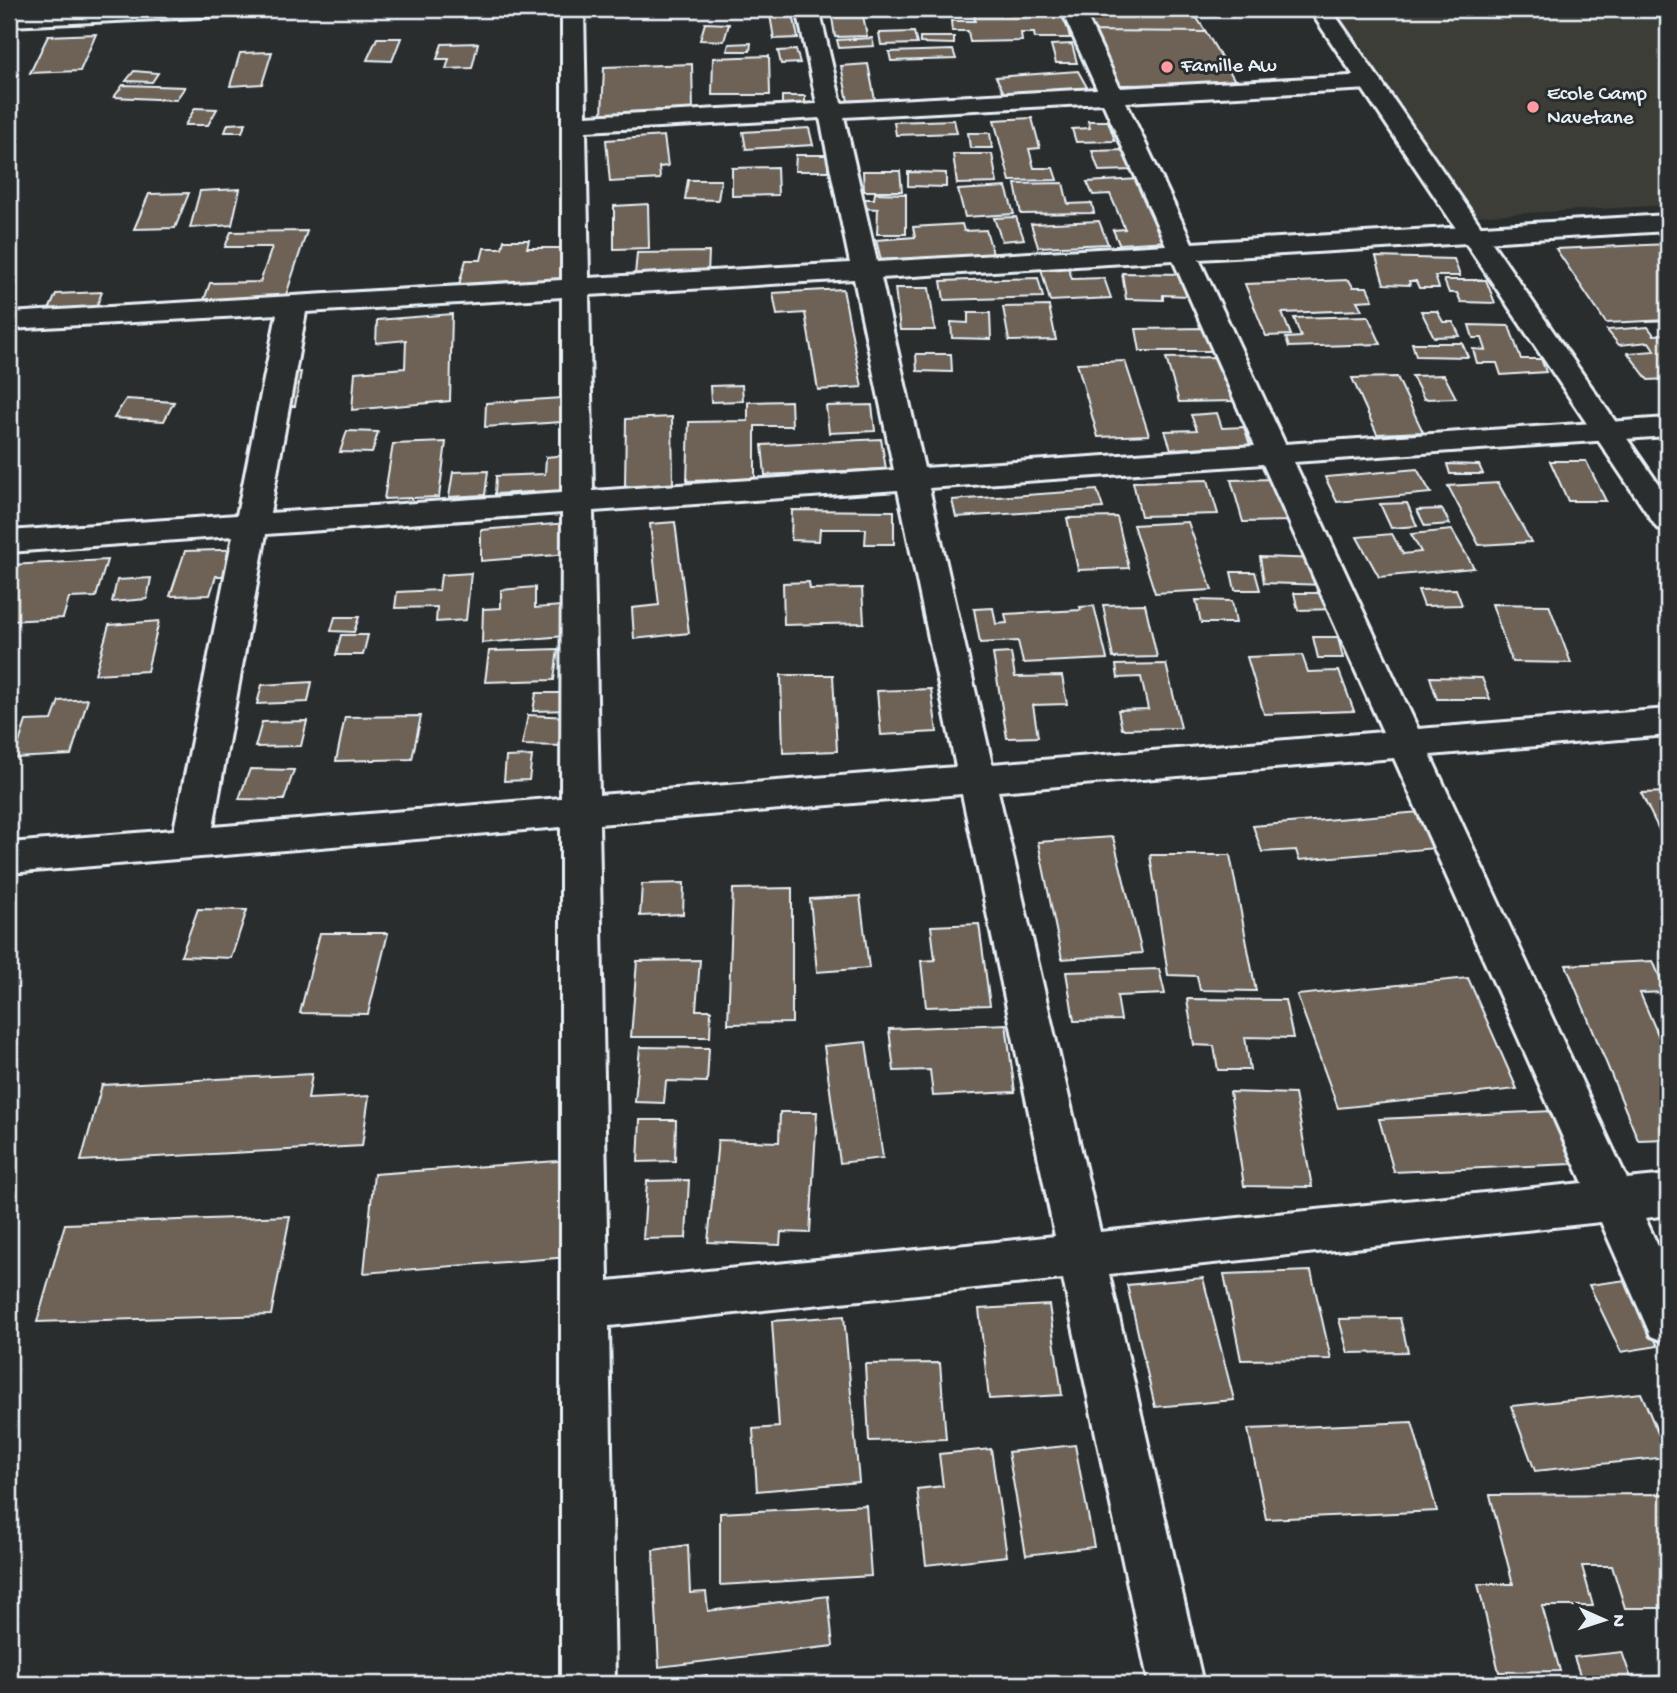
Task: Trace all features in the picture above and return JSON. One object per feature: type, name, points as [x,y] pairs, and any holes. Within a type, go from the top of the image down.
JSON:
[{"type":"street","points":[[9,19],[222,9]]},
{"type":"street","points":[[573,9],[588,1684]]},
{"type":"street","points":[[808,9],[1176,1684]]},
{"type":"street","points":[[1072,9],[1668,1320]]},
{"type":"street","points":[[1320,9],[1668,521]]},
{"type":"street","points":[[574,124],[1370,82]]},
{"type":"street","points":[[10,325],[293,305],[1659,224],[1668,246]]},
{"type":"street","points":[[191,843],[293,305]]},
{"type":"street","points":[[9,541],[1668,427]]},
{"type":"street","points":[[9,858],[1668,722]]},
{"type":"street","points":[[585,1306],[1668,1195]]},
{"type":"shaded area","name":"Ecole Camp Navetane","points":[[1331,9],[1668,9],[1668,205],[1472,216]]},
{"type":"building","points":[[912,9],[941,9],[942,16],[913,16]]},
{"type":"building","points":[[947,9],[1060,9],[1060,12],[1043,12],[1044,15],[1065,15],[1070,38],[1035,38],[1034,33],[1021,33],[1022,41],[970,42],[968,31],[952,31],[951,21],[975,21],[974,13],[947,13]]},
{"type":"building","points":[[1081,9],[1191,9],[1206,32],[1092,31]]},
{"type":"building","points":[[862,10],[867,36],[835,37],[831,11]]},
{"type":"building","points":[[793,14],[798,38],[774,39],[770,15]]},
{"type":"building","points":[[705,23],[729,24],[724,41],[700,40]]},
{"type":"building","name":"Famille Aw","points":[[1092,31],[1206,32],[1237,84],[1116,85]]},
{"type":"building","points":[[914,32],[917,44],[881,45],[879,33]]},
{"type":"building","points":[[96,34],[80,71],[30,73],[48,36]]},
{"type":"building","points":[[920,37],[954,37],[954,44],[920,43]]},
{"type":"building","points":[[377,38],[401,38],[392,61],[367,60]]},
{"type":"building","points":[[872,38],[874,46],[839,48],[837,40]]},
{"type":"building","points":[[478,43],[472,68],[446,69],[449,59],[437,59],[442,44]]},
{"type":"building","points":[[751,43],[750,51],[727,51],[729,44]]},
{"type":"building","points":[[1072,44],[1077,63],[1056,63],[1051,45]]},
{"type":"building","points":[[796,50],[800,63],[781,64],[778,51]]},
{"type":"building","points":[[953,50],[956,59],[891,61],[889,52]]},
{"type":"building","points":[[272,52],[262,84],[230,86],[240,53]]},
{"type":"building","points":[[769,56],[770,95],[712,95],[713,58]]},
{"type":"building","points":[[692,64],[693,111],[602,115],[604,67]]},
{"type":"building","points":[[868,64],[875,100],[848,101],[841,66]]},
{"type":"building","points":[[134,71],[158,73],[152,82],[126,81]]},
{"type":"building","points":[[1078,71],[1088,89],[1005,95],[996,77]]},
{"type":"building","points":[[123,85],[185,87],[176,100],[114,97]]},
{"type":"building","points":[[782,96],[805,96],[805,108],[782,108]]},
{"type":"building","points":[[195,108],[217,109],[208,125],[185,125]]},
{"type":"building","points":[[1032,118],[1040,148],[1029,149],[1034,168],[1053,168],[1057,180],[1010,181],[994,120]]},
{"type":"building","points":[[954,120],[957,133],[896,135],[894,122]]},
{"type":"building","points":[[1088,121],[1108,121],[1115,141],[1076,142],[1072,129],[1090,128]]},
{"type":"building","points":[[246,123],[242,132],[225,132],[228,124]]},
{"type":"building","points":[[809,128],[813,145],[746,149],[743,132]]},
{"type":"building","points":[[968,133],[990,133],[992,148],[970,148]]},
{"type":"building","points":[[664,136],[668,166],[659,167],[660,179],[610,182],[606,140]]},
{"type":"building","points":[[1126,150],[1132,170],[1099,171],[1092,151]]},
{"type":"building","points":[[953,154],[992,154],[997,183],[957,184]]},
{"type":"building","points":[[796,155],[829,155],[828,171],[795,171]]},
{"type":"building","points":[[777,167],[778,195],[732,196],[732,168]]},
{"type":"building","points":[[863,171],[900,171],[902,191],[864,191]]},
{"type":"building","points":[[908,172],[946,173],[946,187],[908,186]]},
{"type":"building","points":[[1140,179],[1168,241],[1119,244],[1113,230],[1125,229],[1110,194],[1093,195],[1087,182]]},
{"type":"building","points":[[688,180],[721,180],[718,200],[685,199]]},
{"type":"building","points":[[1063,183],[1068,204],[1092,203],[1094,213],[1021,214],[1015,184]]},
{"type":"building","points":[[1006,187],[1014,214],[965,217],[958,190]]},
{"type":"building","points":[[240,189],[232,225],[190,228],[200,191]]},
{"type":"building","points":[[189,193],[175,228],[134,229],[149,194]]},
{"type":"building","points":[[875,193],[906,194],[906,234],[877,234],[878,209],[859,208],[859,199],[874,199]]},
{"type":"building","points":[[648,204],[649,248],[614,249],[614,206]]},
{"type":"building","points":[[1016,217],[1024,239],[1002,241],[994,218]]},
{"type":"building","points":[[1099,221],[1108,244],[1038,247],[1031,224]]},
{"type":"building","points":[[962,224],[964,231],[986,230],[993,254],[881,260],[876,240],[915,237],[913,227]]},
{"type":"building","points":[[307,231],[285,298],[204,300],[210,283],[260,282],[272,247],[225,247],[231,232]]},
{"type":"building","points":[[504,240],[529,240],[527,248],[568,248],[561,284],[459,284],[466,260],[481,260],[484,248],[502,248]]},
{"type":"building","points":[[1668,244],[1668,320],[1606,323],[1556,249]]},
{"type":"building","points":[[709,252],[708,274],[635,275],[637,253]]},
{"type":"building","points":[[1376,257],[1454,259],[1460,276],[1435,276],[1439,288],[1419,288],[1416,281],[1409,281],[1410,285],[1384,284]]},
{"type":"building","points":[[1067,263],[1072,279],[1104,278],[1111,298],[1050,301],[1040,265]]},
{"type":"building","points":[[1122,273],[1184,274],[1189,296],[1163,295],[1163,300],[1126,299]]},
{"type":"building","points":[[1038,278],[1043,297],[944,300],[941,281]]},
{"type":"building","points":[[1349,280],[1353,287],[1367,287],[1373,300],[1357,301],[1362,310],[1282,313],[1291,335],[1266,336],[1245,284]]},
{"type":"building","points":[[1444,280],[1486,280],[1495,303],[1461,302],[1457,293],[1449,293]]},
{"type":"building","points":[[895,288],[929,288],[935,330],[900,330]]},
{"type":"building","points":[[843,289],[862,387],[818,390],[805,313],[777,315],[773,293]]},
{"type":"building","points":[[102,292],[96,308],[49,310],[56,294]]},
{"type":"building","points":[[1049,306],[1056,340],[1009,341],[1003,307]]},
{"type":"building","points":[[1421,311],[1437,311],[1443,322],[1453,322],[1460,336],[1434,337]]},
{"type":"building","points":[[968,313],[990,313],[991,339],[952,338],[951,322],[968,323]]},
{"type":"building","points":[[452,314],[450,401],[352,410],[355,372],[405,368],[406,340],[376,343],[377,320]]},
{"type":"building","points":[[1368,316],[1381,344],[1289,347],[1286,338],[1301,337],[1294,318]]},
{"type":"building","points":[[1469,325],[1509,326],[1521,359],[1541,359],[1546,372],[1501,375],[1497,363],[1477,363],[1473,349],[1486,350],[1482,338],[1473,338]]},
{"type":"building","points":[[1648,327],[1654,335],[1668,334],[1668,379],[1648,380],[1628,353],[1655,351],[1649,342],[1619,345],[1607,330]]},
{"type":"building","points":[[1206,328],[1211,351],[1140,351],[1136,329]]},
{"type":"building","points":[[1412,343],[1462,343],[1468,357],[1416,356]]},
{"type":"building","points":[[916,354],[951,354],[952,372],[917,371]]},
{"type":"building","points":[[1221,357],[1236,401],[1179,402],[1166,358]]},
{"type":"building","points":[[1125,361],[1149,435],[1098,437],[1077,363]]},
{"type":"building","points":[[301,372],[295,406],[262,408],[270,374]]},
{"type":"building","points":[[1444,375],[1456,398],[1424,399],[1412,376]]},
{"type":"building","points":[[1397,377],[1423,432],[1377,434],[1352,378]]},
{"type":"building","points":[[742,385],[743,401],[711,402],[710,386]]},
{"type":"building","points":[[562,398],[562,422],[485,427],[486,403]]},
{"type":"building","points":[[126,399],[174,402],[164,421],[114,418]]},
{"type":"building","points":[[791,401],[792,426],[755,426],[755,479],[687,481],[689,422],[748,421],[748,402]]},
{"type":"building","points":[[872,405],[875,431],[829,433],[826,406]]},
{"type":"building","points":[[1217,413],[1222,428],[1244,427],[1250,445],[1171,449],[1165,431],[1197,430],[1191,415]]},
{"type":"building","points":[[672,417],[673,485],[625,487],[626,419]]},
{"type":"building","points":[[347,431],[378,432],[372,453],[340,452]]},
{"type":"building","points":[[881,439],[886,469],[765,475],[762,445]]},
{"type":"building","points":[[446,442],[439,497],[384,499],[393,444]]},
{"type":"building","points":[[566,455],[564,490],[495,494],[496,476],[545,474],[546,457]]},
{"type":"building","points":[[1550,461],[1586,461],[1606,501],[1568,501]]},
{"type":"building","points":[[1447,464],[1479,465],[1483,474],[1450,474]]},
{"type":"building","points":[[1417,469],[1431,493],[1337,502],[1325,477]]},
{"type":"building","points":[[488,471],[485,495],[449,497],[453,472]]},
{"type":"building","points":[[1279,479],[1292,521],[1243,522],[1231,480]]},
{"type":"building","points":[[1208,480],[1218,514],[1141,516],[1133,482]]},
{"type":"building","points":[[1498,483],[1531,542],[1479,545],[1448,486]]},
{"type":"building","points":[[1097,490],[1103,508],[956,517],[952,500]]},
{"type":"building","points":[[1407,503],[1417,526],[1391,528],[1380,504]]},
{"type":"building","points":[[1442,509],[1450,524],[1425,526],[1417,510]]},
{"type":"building","points":[[792,510],[894,511],[894,544],[865,544],[866,529],[820,529],[819,541],[791,540]]},
{"type":"building","points":[[1117,517],[1129,568],[1078,570],[1067,518]]},
{"type":"building","points":[[675,522],[689,633],[634,639],[632,608],[659,605],[650,524]]},
{"type":"building","points":[[1188,522],[1212,590],[1155,593],[1133,525]]},
{"type":"building","points":[[567,523],[568,554],[481,561],[481,530]]},
{"type":"building","points":[[1452,530],[1474,568],[1379,577],[1357,537],[1392,534],[1403,554],[1421,552],[1411,534]]},
{"type":"building","points":[[255,549],[246,576],[216,576],[210,595],[170,596],[185,551]]},
{"type":"building","points":[[1260,557],[1320,559],[1325,585],[1264,583]]},
{"type":"building","points":[[107,560],[96,597],[69,598],[63,618],[9,621],[9,565]]},
{"type":"building","points":[[1231,572],[1255,572],[1260,590],[1235,590]]},
{"type":"building","points":[[471,573],[466,620],[436,622],[437,607],[395,608],[397,592],[439,590],[441,575]]},
{"type":"building","points":[[151,578],[147,599],[112,602],[117,580]]},
{"type":"building","points":[[809,582],[810,589],[862,588],[864,623],[784,625],[783,583]]},
{"type":"building","points":[[535,587],[535,608],[575,605],[576,635],[482,643],[483,609],[501,608],[501,590]]},
{"type":"building","points":[[1456,589],[1462,605],[1424,606],[1418,590]]},
{"type":"building","points":[[1294,593],[1334,593],[1339,609],[1298,610]]},
{"type":"building","points":[[1196,600],[1232,601],[1236,623],[1201,623]]},
{"type":"building","points":[[1145,604],[1157,657],[1113,658],[1103,605]]},
{"type":"building","points":[[1492,604],[1549,605],[1571,663],[1512,662]]},
{"type":"building","points":[[1094,606],[1107,659],[1023,663],[1018,641],[980,643],[974,609],[993,608],[996,624],[1007,623],[1005,614],[1081,610],[1080,607]]},
{"type":"building","points":[[335,617],[359,617],[354,632],[331,631]]},
{"type":"building","points":[[159,621],[147,671],[95,674],[109,625]]},
{"type":"building","points":[[341,635],[368,635],[363,655],[336,655]]},
{"type":"building","points":[[1313,637],[1338,637],[1343,658],[1318,658]]},
{"type":"building","points":[[558,649],[554,680],[485,682],[489,651]]},
{"type":"building","points":[[1011,653],[1015,677],[1062,676],[1067,704],[1033,705],[1038,737],[1007,738],[993,654]]},
{"type":"building","points":[[1302,655],[1308,672],[1339,671],[1354,711],[1264,714],[1247,657]]},
{"type":"building","points":[[1166,664],[1181,728],[1122,729],[1118,710],[1148,709],[1141,677],[1118,678],[1116,665]]},
{"type":"building","points":[[781,675],[833,675],[837,751],[783,753]]},
{"type":"building","points":[[1430,677],[1482,678],[1490,699],[1437,699]]},
{"type":"building","points":[[312,682],[308,702],[257,704],[262,685]]},
{"type":"building","points":[[931,689],[937,732],[881,735],[877,691]]},
{"type":"building","points":[[536,693],[574,693],[572,710],[533,711]]},
{"type":"building","points":[[88,699],[71,755],[14,758],[26,721],[52,720],[59,701]]},
{"type":"building","points":[[528,715],[569,717],[564,746],[522,745]]},
{"type":"building","points":[[421,716],[412,759],[336,761],[345,717]]},
{"type":"building","points":[[307,721],[301,746],[255,747],[262,722]]},
{"type":"building","points":[[532,756],[529,780],[504,781],[506,757]]},
{"type":"building","points":[[250,769],[294,770],[284,800],[239,799]]},
{"type":"building","points":[[1668,792],[1668,842],[1665,842],[1641,793]]},
{"type":"building","points":[[1432,811],[1448,847],[1299,860],[1296,850],[1262,852],[1253,826]]},
{"type":"building","points":[[1113,837],[1142,953],[1062,959],[1038,842]]},
{"type":"building","points":[[1150,855],[1230,855],[1256,991],[1200,990],[1197,976],[1168,975]]},
{"type":"building","points":[[684,883],[683,914],[640,916],[642,884]]},
{"type":"building","points":[[792,888],[792,1023],[728,1024],[733,889]]},
{"type":"building","points":[[860,896],[869,968],[817,972],[810,899]]},
{"type":"building","points":[[198,909],[247,910],[231,958],[181,956]]},
{"type":"building","points":[[979,924],[990,1005],[926,1007],[921,961],[935,960],[931,926]]},
{"type":"building","points":[[320,933],[388,933],[368,1014],[300,1013]]},
{"type":"building","points":[[700,960],[696,1010],[711,1010],[710,1037],[631,1037],[637,961]]},
{"type":"building","points":[[1653,961],[1666,992],[1640,993],[1668,1058],[1668,1139],[1638,1140],[1566,965]]},
{"type":"building","points":[[1159,969],[1165,994],[1117,996],[1121,1020],[1074,1021],[1066,972]]},
{"type":"building","points":[[1468,978],[1517,1089],[1338,1108],[1297,995]]},
{"type":"building","points":[[1187,999],[1285,1000],[1293,1038],[1245,1037],[1250,1070],[1218,1070],[1214,1046],[1194,1045]]},
{"type":"building","points":[[1006,1024],[1015,1092],[933,1096],[930,1070],[894,1071],[889,1029]]},
{"type":"building","points":[[866,1042],[883,1158],[840,1163],[824,1046]]},
{"type":"building","points":[[640,1047],[709,1048],[707,1082],[666,1081],[664,1103],[635,1102]]},
{"type":"building","points":[[312,1074],[308,1099],[369,1096],[362,1146],[81,1161],[102,1085]]},
{"type":"building","points":[[1230,1092],[1295,1094],[1312,1187],[1244,1186]]},
{"type":"building","points":[[1552,1111],[1572,1164],[1394,1172],[1379,1119]]},
{"type":"building","points":[[780,1112],[817,1112],[810,1233],[781,1232],[780,1245],[708,1242],[718,1140],[779,1142]]},
{"type":"building","points":[[640,1120],[676,1120],[675,1161],[638,1162]]},
{"type":"building","points":[[572,1160],[569,1257],[364,1273],[374,1174]]},
{"type":"building","points":[[689,1180],[686,1238],[643,1239],[647,1181]]},
{"type":"building","points":[[290,1216],[271,1315],[37,1322],[65,1224]]},
{"type":"building","points":[[1311,1271],[1331,1359],[1241,1360],[1224,1274]]},
{"type":"building","points":[[1203,1278],[1234,1400],[1155,1407],[1127,1285]]},
{"type":"building","points":[[1626,1280],[1658,1346],[1621,1352],[1589,1285]]},
{"type":"building","points":[[1049,1305],[1062,1395],[989,1399],[979,1309]]},
{"type":"building","points":[[844,1316],[859,1482],[757,1491],[753,1429],[779,1427],[772,1321]]},
{"type":"building","points":[[1400,1318],[1408,1352],[1348,1353],[1339,1319]]},
{"type":"building","points":[[940,1363],[946,1439],[869,1441],[865,1364]]},
{"type":"building","points":[[1641,1393],[1668,1457],[1535,1471],[1511,1406]]},
{"type":"building","points":[[1412,1422],[1437,1511],[1266,1519],[1248,1429]]},
{"type":"building","points":[[1075,1445],[1094,1547],[1026,1555],[1008,1452]]},
{"type":"building","points":[[991,1449],[1007,1556],[926,1565],[917,1489],[943,1486],[939,1454]]},
{"type":"building","points":[[1668,1494],[1668,1579],[1660,1579],[1668,1608],[1625,1608],[1612,1566],[1582,1566],[1593,1606],[1542,1606],[1560,1671],[1499,1672],[1478,1584],[1513,1584],[1490,1495]]},
{"type":"building","points":[[866,1505],[871,1576],[720,1585],[720,1513]]},
{"type":"building","points":[[688,1545],[690,1593],[706,1592],[708,1611],[828,1596],[833,1646],[659,1667],[653,1550]]},
{"type":"building","points":[[1622,1652],[1631,1678],[1668,1675],[1668,1684],[1583,1684],[1574,1657]]},
{"type":"building","points":[[707,1675],[707,1684],[656,1684],[656,1683]]},
{"type":"place","name":"Famille Aw","points":[[1167,67]]},
{"type":"place","name":"Ecole Camp Navetane","points":[[1533,107]]}]
